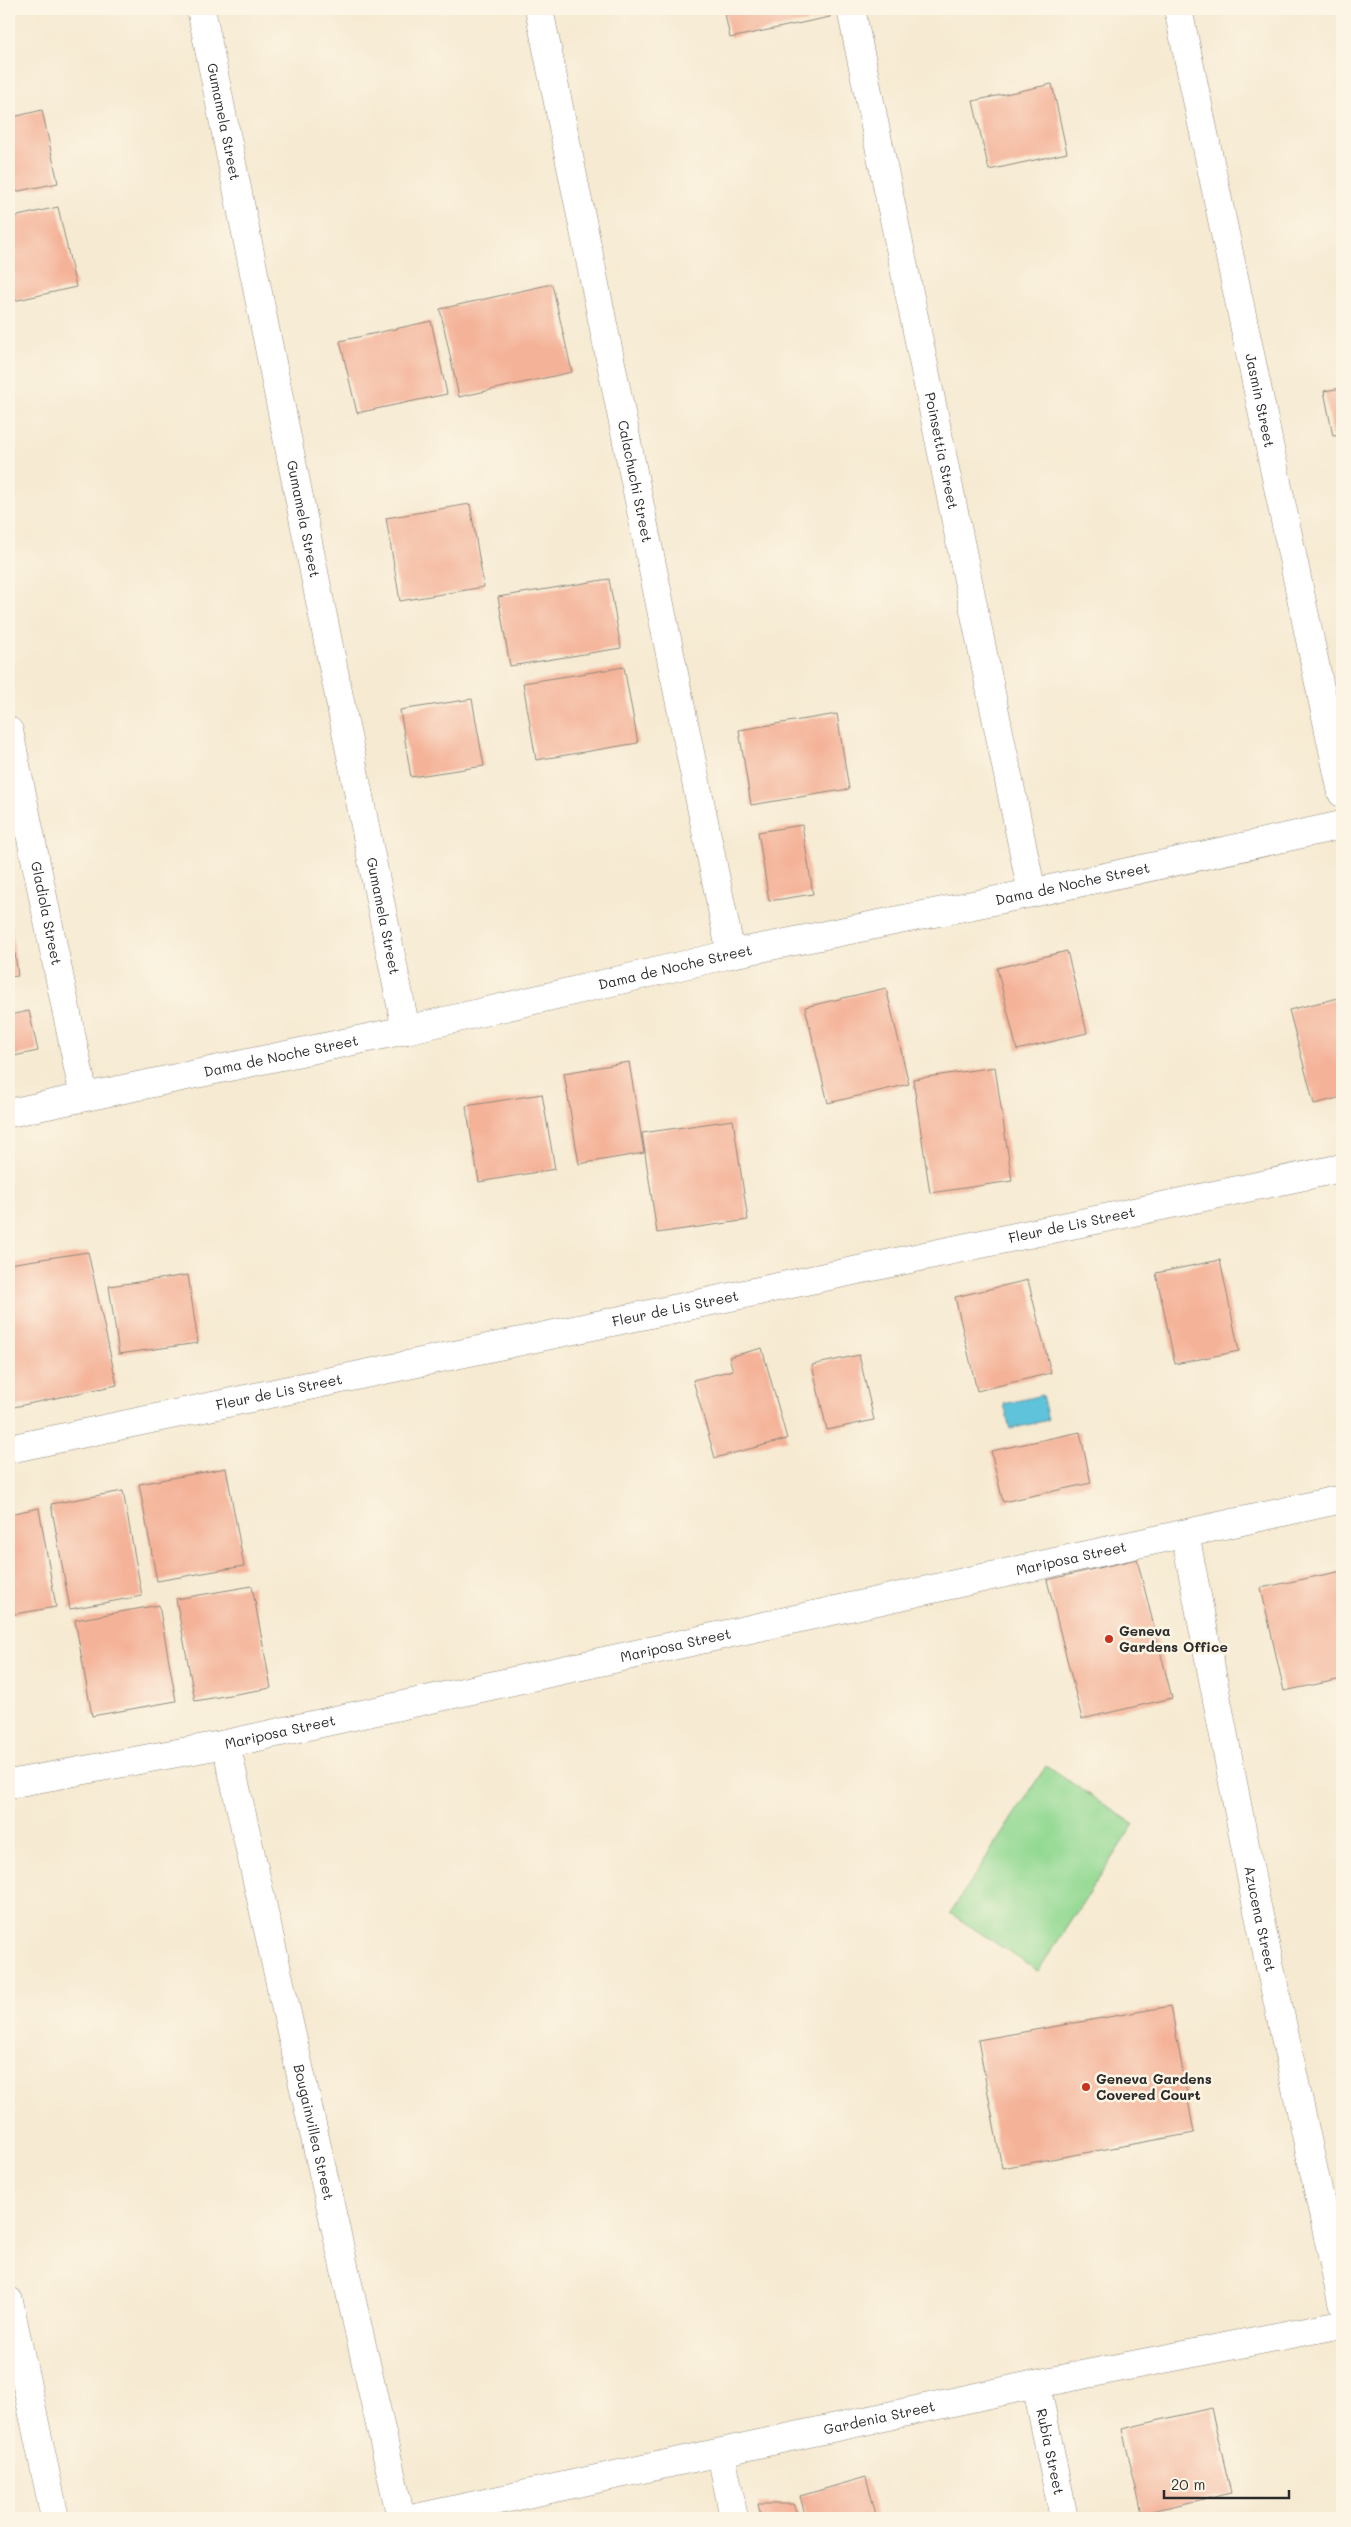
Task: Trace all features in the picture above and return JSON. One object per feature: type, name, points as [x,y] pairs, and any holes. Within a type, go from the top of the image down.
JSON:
[{"type":"street","name":"Gumamela Street","points":[[202,9],[406,1030]]},
{"type":"street","name":"Calachuchi Street","points":[[539,9],[731,954]]},
{"type":"street","name":"Poinsettia Street","points":[[851,9],[1032,893]]},
{"type":"street","name":"Jasmin Street","points":[[1178,9],[1342,793]]},
{"type":"street","name":"Gladiola Street","points":[[9,730],[84,1097]]},
{"type":"street","name":"Dama de Noche Street","points":[[9,1113],[406,1030],[731,954],[1032,893],[1342,825]]},
{"type":"street","name":"Fleur de Lis Street","points":[[9,1449],[1342,1168]]},
{"type":"street","name":"Mariposa Street","points":[[9,1784],[226,1744],[1342,1499]]},
{"type":"street","name":"Azucena Street","points":[[1186,1534],[1255,1897],[1342,2302]]},
{"type":"street","name":"Bougainvillea Street","points":[[226,1744],[401,2518]]},
{"type":"street","points":[[9,2301],[55,2518]]},
{"type":"street","name":"Gardenia Street","points":[[416,2518],[1036,2384],[1342,2324]]},
{"type":"street","name":"Rubia Street","points":[[1036,2384],[1064,2518]]},
{"type":"street","points":[[721,2453],[734,2518]]},
{"type":"green space","points":[[1046,1766],[1134,1824],[1038,1971],[950,1913]]},
{"type":"water","points":[[1042,1395],[1048,1420],[1010,1429],[1004,1404]]},
{"type":"building","points":[[724,9],[828,9],[830,17],[730,38]]},
{"type":"building","points":[[1052,84],[1067,153],[989,170],[973,101]]},
{"type":"building","points":[[42,110],[58,183],[9,193],[9,118]]},
{"type":"building","points":[[58,207],[76,287],[9,302],[9,218]]},
{"type":"building","points":[[552,284],[572,372],[459,397],[440,309]]},
{"type":"building","points":[[431,321],[447,394],[357,413],[340,341]]},
{"type":"building","points":[[1342,388],[1342,435],[1333,436],[1324,391]]},
{"type":"building","points":[[470,504],[484,587],[400,601],[386,518]]},
{"type":"building","points":[[609,579],[621,648],[510,666],[498,597]]},
{"type":"building","points":[[624,667],[638,743],[536,760],[523,683]]},
{"type":"building","points":[[472,699],[484,766],[411,777],[400,710]]},
{"type":"building","points":[[837,714],[849,789],[751,805],[739,730]]},
{"type":"building","points":[[802,825],[813,894],[769,901],[758,832]]},
{"type":"building","points":[[9,908],[18,976],[9,977]]},
{"type":"building","points":[[1067,951],[1087,1033],[1017,1050],[997,968]]},
{"type":"building","points":[[886,988],[909,1084],[828,1103],[805,1007]]},
{"type":"building","points":[[1342,997],[1342,1097],[1314,1104],[1289,1010]]},
{"type":"building","points":[[29,1011],[38,1051],[9,1057],[9,1015]]},
{"type":"building","points":[[629,1062],[644,1153],[579,1164],[564,1073]]},
{"type":"building","points":[[995,1067],[1012,1181],[930,1193],[913,1079]]},
{"type":"building","points":[[542,1094],[555,1169],[479,1182],[466,1106]]},
{"type":"building","points":[[733,1120],[748,1220],[657,1233],[642,1133]]},
{"type":"building","points":[[88,1252],[117,1385],[9,1408],[9,1264]]},
{"type":"building","points":[[1220,1260],[1239,1351],[1175,1364],[1156,1273]]},
{"type":"building","points":[[188,1275],[198,1343],[119,1354],[109,1286]]},
{"type":"building","points":[[1028,1280],[1051,1373],[977,1391],[955,1297]]},
{"type":"building","points":[[762,1348],[787,1439],[715,1458],[693,1380],[733,1370],[729,1357]]},
{"type":"building","points":[[859,1355],[874,1420],[827,1430],[812,1365]]},
{"type":"building","points":[[1080,1432],[1091,1483],[1003,1502],[991,1451]]},
{"type":"building","points":[[226,1468],[244,1566],[157,1581],[139,1484]]},
{"type":"building","points":[[123,1491],[142,1596],[70,1609],[51,1504]]},
{"type":"building","points":[[39,1508],[56,1607],[9,1615],[9,1514]]},
{"type":"building","name":"Geneva Gardens Office","points":[[1137,1559],[1172,1698],[1082,1719],[1047,1580]]},
{"type":"building","points":[[1342,1571],[1342,1679],[1284,1691],[1261,1588]]},
{"type":"building","points":[[252,1586],[271,1688],[195,1701],[176,1599]]},
{"type":"building","points":[[159,1605],[176,1701],[92,1716],[75,1620]]},
{"type":"building","name":"Geneva Gardens Covered Court","points":[[1171,2006],[1194,2133],[1002,2168],[978,2040]]},
{"type":"building","points":[[1211,2408],[1231,2493],[1142,2513],[1122,2429]]},
{"type":"building","points":[[866,2477],[877,2518],[806,2518],[800,2496]]},
{"type":"building","points":[[758,2504],[794,2504],[800,2518],[761,2518]]},
{"type":"place","name":"Geneva Gardens Office","points":[[1109,1639]]},
{"type":"place","name":"Geneva Gardens Covered Court","points":[[1086,2087]]}]
